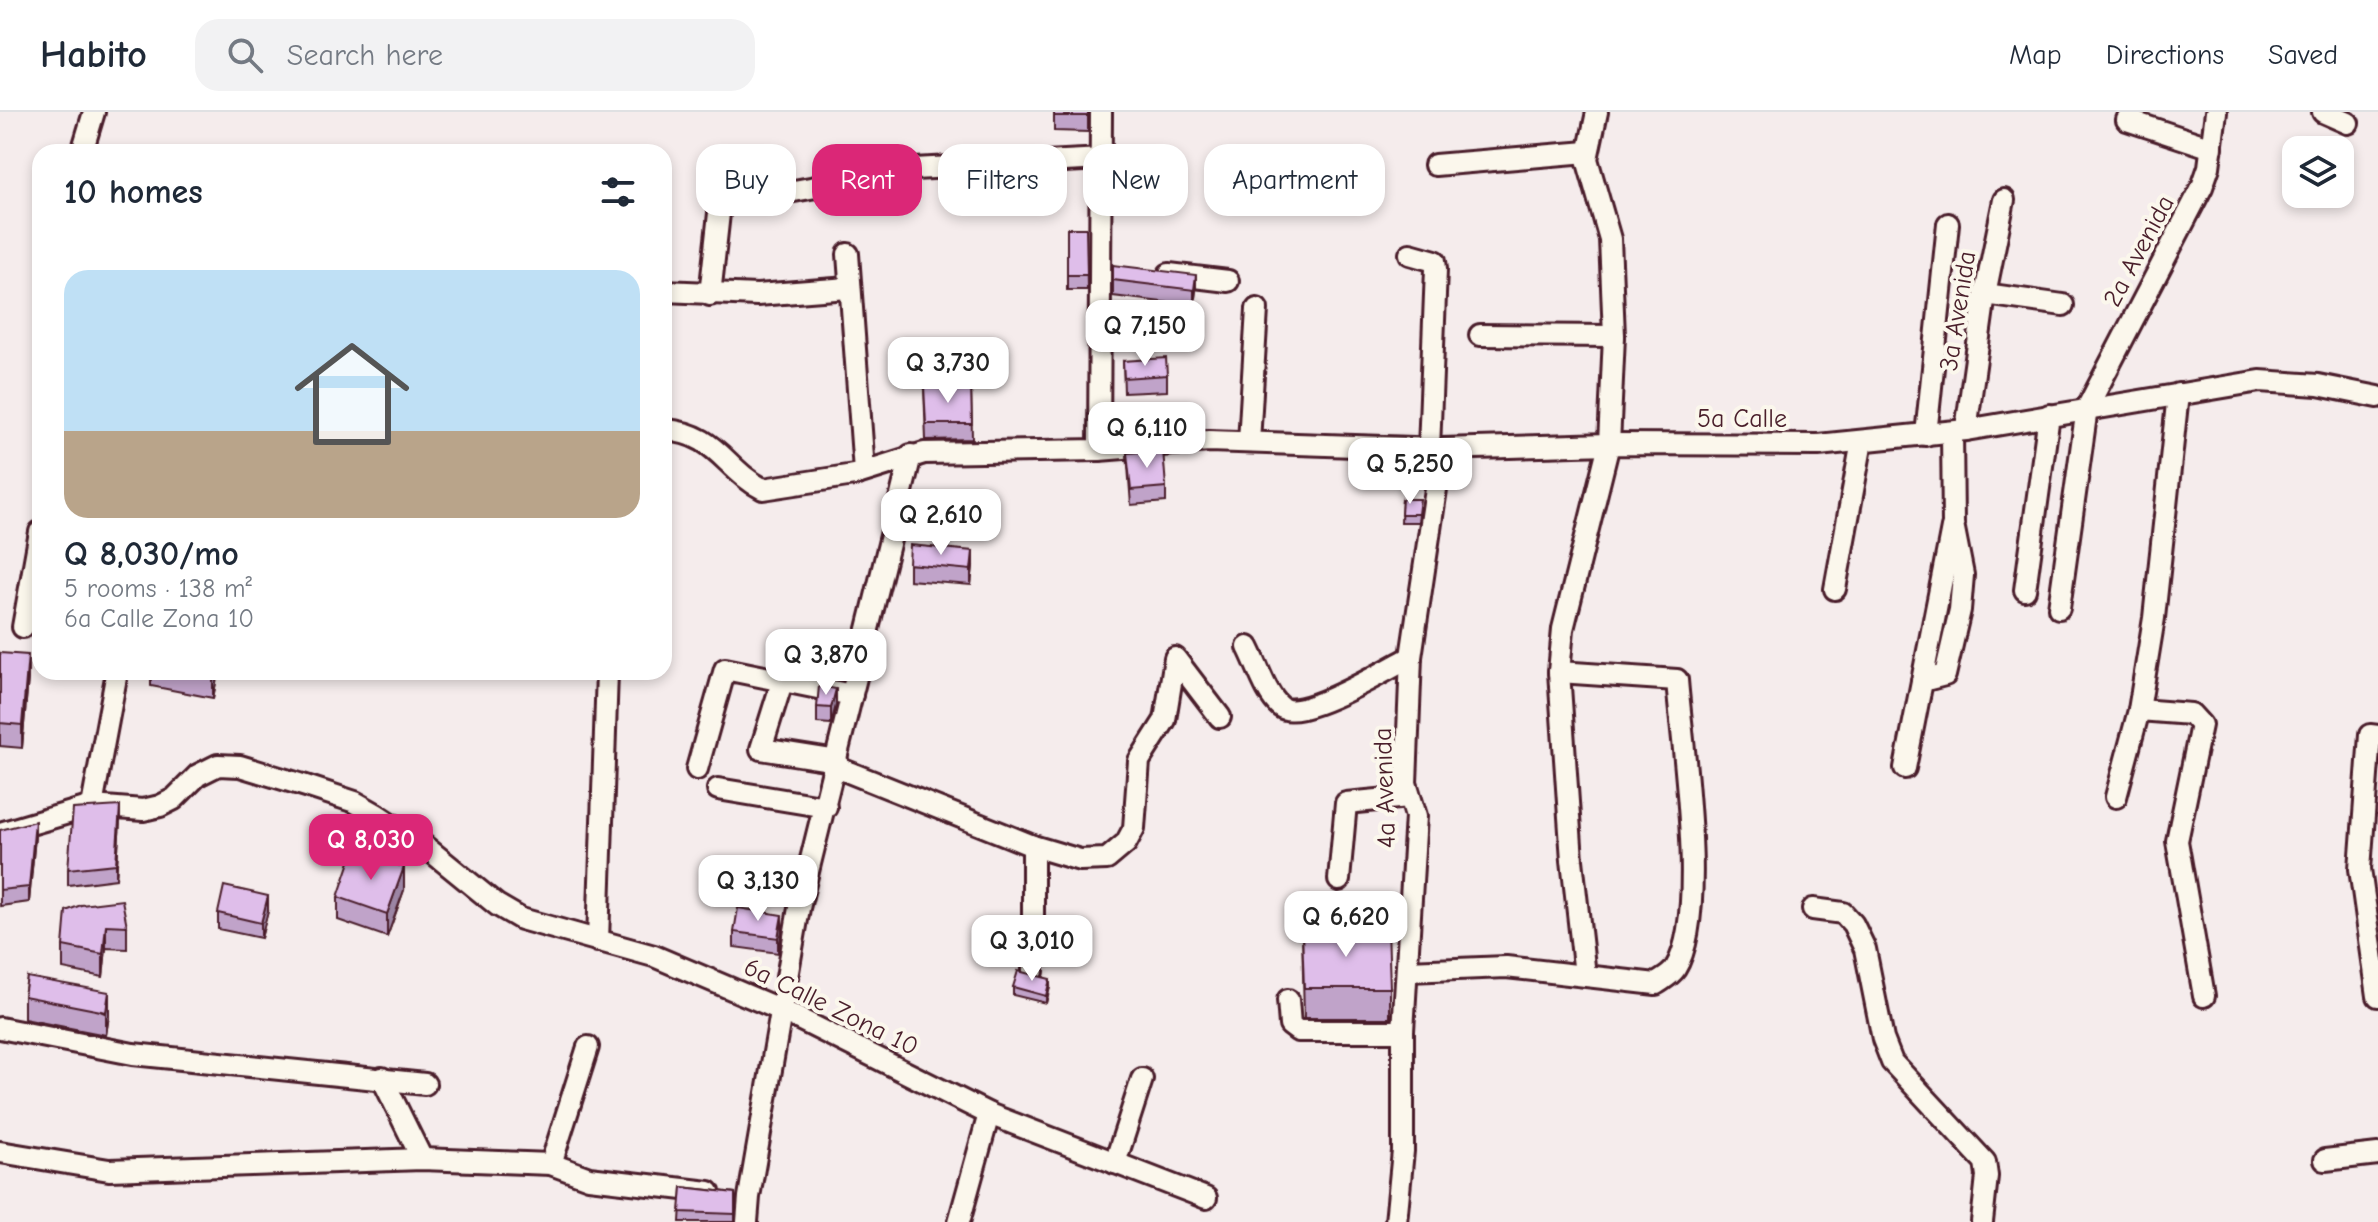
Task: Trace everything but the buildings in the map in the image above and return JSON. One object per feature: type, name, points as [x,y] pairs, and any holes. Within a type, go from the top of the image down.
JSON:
[{"type":"street","points":[[84,144],[94,112]]},
{"type":"street","points":[[1101,112],[1102,144]]},
{"type":"street","points":[[1585,975],[1572,860],[1559,672],[1563,629],[1609,444],[1614,336],[1610,239],[1604,211],[1588,167],[1587,152],[1597,112]]},
{"type":"street","name":"2a Avenida","points":[[2059,608],[2087,408],[2202,187],[2212,148],[2216,112]]},
{"type":"street","points":[[2323,112],[2348,123]]},
{"type":"street","points":[[2127,120],[2212,148]]},
{"type":"street","points":[[1435,165],[1587,152]]},
{"type":"street","points":[[710,295],[721,195],[794,191],[914,169],[1083,160]]},
{"type":"street","name":"3a Avenida","points":[[1905,768],[1922,681],[1937,679],[1948,668],[1960,610],[1963,565],[1953,524],[1959,431],[2004,200]]},
{"type":"street","points":[[1099,450],[1110,267],[1107,216]]},
{"type":"street","points":[[1926,435],[1948,224]]},
{"type":"street","points":[[848,254],[848,288],[864,471]]},
{"type":"street","name":"4a Avenida","points":[[1396,1222],[1403,1151],[1403,1031],[1416,816],[1409,797],[1406,753],[1411,657],[1436,449],[1435,261],[1428,256],[1410,254]]},
{"type":"street","points":[[1149,272],[1228,281]]},
{"type":"street","points":[[672,292],[710,295],[848,288]]},
{"type":"street","points":[[1985,294],[2063,305]]},
{"type":"street","points":[[1249,442],[1257,309]]},
{"type":"street","points":[[1480,335],[1614,336]]},
{"type":"street","name":"5a Calle","points":[[672,431],[695,434],[711,443],[763,489],[864,471],[911,455],[1099,450],[1209,441],[1436,449],[1609,444],[1818,445],[1959,431],[2260,381],[2287,381],[2378,397]]},
{"type":"street","points":[[2116,797],[2139,710],[2154,618],[2178,394]]},
{"type":"street","points":[[2025,590],[2049,415]]},
{"type":"street","points":[[1835,589],[1862,441]]},
{"type":"street","points":[[747,1222],[781,1010],[808,870],[837,764],[911,455]]},
{"type":"street","points":[[23,627],[32,577]]},
{"type":"street","points":[[1248,647],[1278,705],[1293,711],[1322,702],[1411,657]]},
{"type":"street","points":[[782,682],[761,749],[837,764],[1033,846],[1094,862],[1107,859],[1126,843],[1135,820],[1139,761],[1165,720],[1175,658],[1220,717]]},
{"type":"street","points":[[697,769],[725,669],[852,695]]},
{"type":"street","points":[[1408,971],[1506,967],[1656,984],[1676,968],[1683,950],[1692,884],[1677,680],[1559,672]]},
{"type":"street","points":[[92,806],[116,680]]},
{"type":"street","points":[[598,941],[607,680]]},
{"type":"street","points":[[2139,710],[2191,714],[2201,725],[2177,841],[2204,996]]},
{"type":"street","points":[[2378,736],[2370,735],[2360,869],[2378,996]]},
{"type":"street","name":"6a Calle Zona 10","points":[[0,833],[92,806],[143,810],[160,806],[174,799],[198,775],[218,765],[240,766],[355,802],[422,844],[497,905],[546,928],[654,956],[781,1010],[989,1114],[1206,1198]]},
{"type":"street","points":[[718,789],[826,807]]},
{"type":"street","points":[[1339,880],[1346,803],[1409,797]]},
{"type":"street","points":[[1033,846],[1033,971]]},
{"type":"street","points":[[1813,909],[1843,913],[1853,924],[1865,949],[1883,1039],[1892,1062],[1985,1162],[1987,1176],[1982,1222]]},
{"type":"street","points":[[1288,1000],[1290,1025],[1298,1031],[1403,1031]]},
{"type":"street","points":[[0,1028],[133,1054],[425,1084]]},
{"type":"street","points":[[551,1164],[588,1047]]},
{"type":"street","points":[[382,1078],[422,1159]]},
{"type":"street","points":[[1115,1163],[1142,1079]]},
{"type":"street","points":[[959,1222],[989,1114]]},
{"type":"street","points":[[0,1152],[109,1170],[422,1159],[551,1164],[589,1178],[749,1197]]},
{"type":"street","points":[[2325,1160],[2378,1154]]}]
